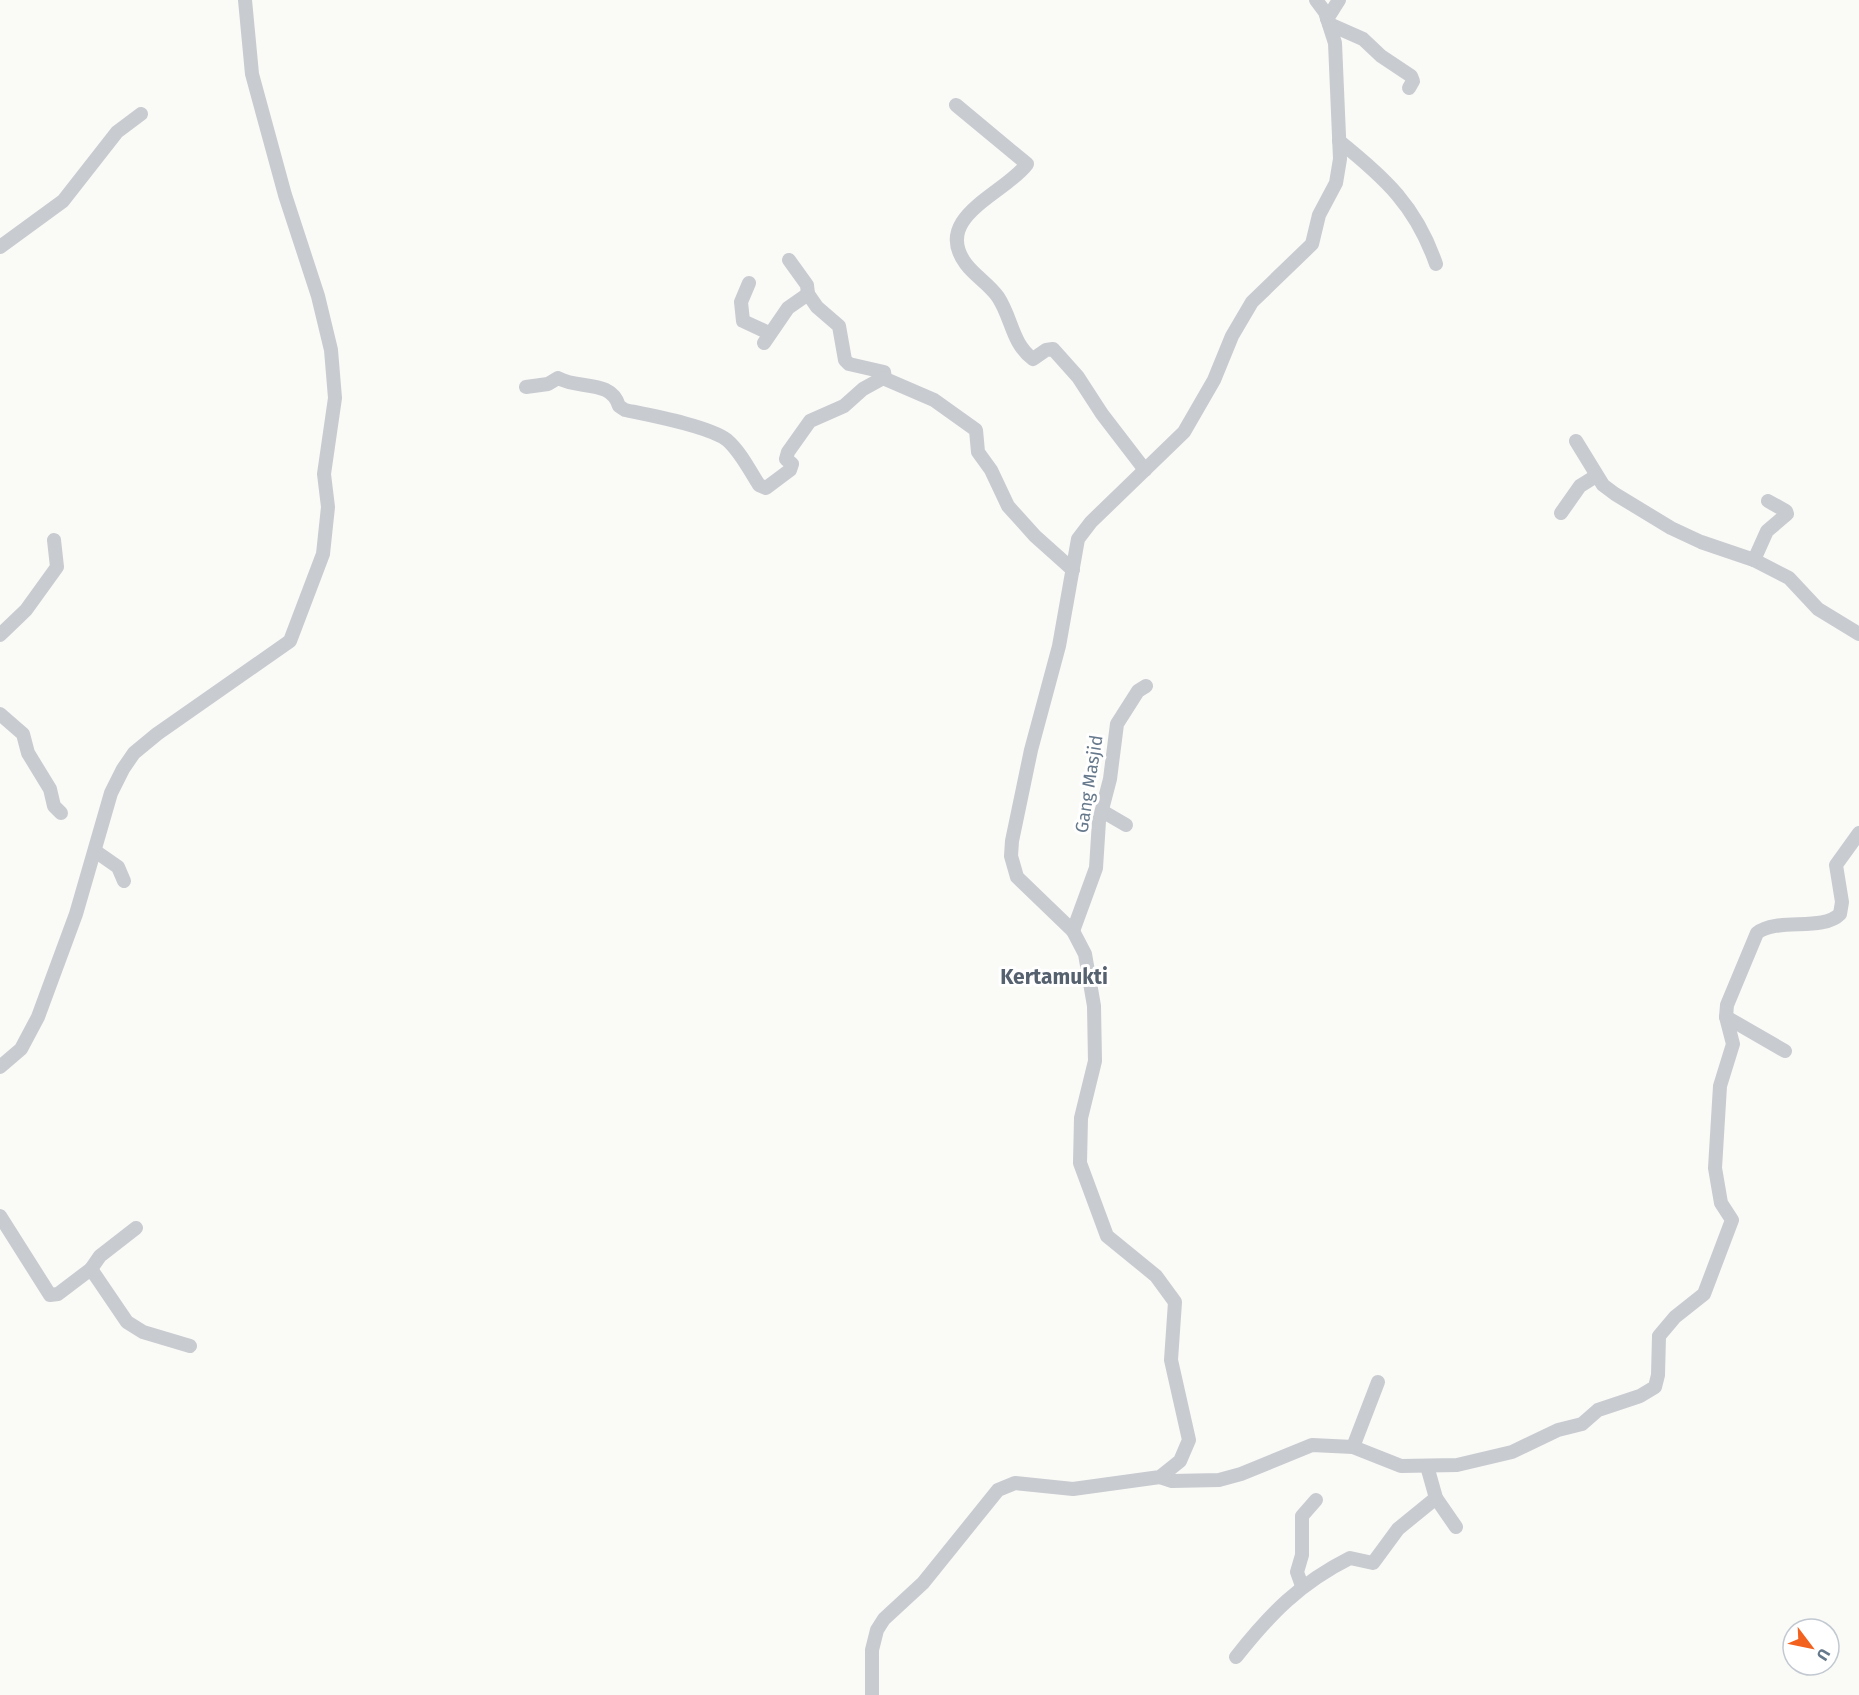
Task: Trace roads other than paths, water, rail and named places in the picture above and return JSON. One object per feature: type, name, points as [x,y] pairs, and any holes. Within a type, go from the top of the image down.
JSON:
[{"type":"street","points":[[0,1067],[21,1049],[38,1017],[76,914],[111,793],[134,753],[290,641],[323,554],[328,507],[324,474],[335,398],[332,350],[318,296],[285,195],[252,74],[244,0]]},
{"type":"street","points":[[1160,1477],[1180,1461],[1189,1440],[1171,1360],[1175,1302],[1156,1276],[1107,1236],[1080,1163],[1081,1118],[1095,1061],[1094,1006],[1085,954],[1073,931],[1017,877],[1011,856],[1014,824],[1059,646],[1078,539],[1178,439],[1192,421],[1214,380],[1232,336],[1252,302],[1312,244],[1319,215],[1339,171],[1340,141],[1335,43],[1328,22],[1316,0]]},
{"type":"street","points":[[1328,22],[1339,0]]},
{"type":"street","points":[[1328,22],[1364,39],[1375,52],[1411,76],[1413,81],[1409,88]]},
{"type":"street","points":[[956,105],[1027,164],[975,207],[956,234],[956,244],[966,263],[999,299],[1023,351],[1033,359],[1046,350],[1053,349],[1078,377],[1102,414],[1145,470]]},
{"type":"street","points":[[0,247],[63,201],[117,132],[141,114]]},
{"type":"street","points":[[1340,141],[1385,178],[1408,206],[1436,264]]},
{"type":"street","points":[[789,261],[807,285],[808,294],[817,307],[839,326],[838,332],[845,348],[845,360],[849,364],[884,372],[885,378]]},
{"type":"street","points":[[749,283],[741,302],[743,321],[766,338],[788,308],[808,294]]},
{"type":"street","points":[[526,387],[548,384],[558,378],[570,384],[607,389],[616,396],[619,406],[625,410],[707,431],[727,440],[759,485],[766,488],[790,470],[792,464],[786,459],[788,452],[810,420],[844,406],[863,389],[885,378]]},
{"type":"street","points":[[885,378],[934,400],[976,430],[978,453],[991,470],[1008,506],[1035,536],[1073,570]]},
{"type":"street","points":[[1576,441],[1596,476],[1615,494],[1671,528],[1701,542],[1754,560],[1789,578],[1818,609],[1859,634]]},
{"type":"street","points":[[1561,513],[1580,486],[1596,476]]},
{"type":"street","points":[[1754,560],[1767,531],[1787,514],[1786,511],[1768,501]]},
{"type":"street","points":[[0,635],[26,610],[57,567],[54,540]]},
{"type":"street","name":"Gang Masjid","points":[[1073,931],[1096,868],[1102,811],[1110,779],[1117,724],[1138,691],[1146,686]]},
{"type":"street","points":[[0,714],[23,734],[28,753],[50,789],[54,806],[61,813]]},
{"type":"street","points":[[1102,811],[1126,825]]},
{"type":"street","points":[[872,1695],[872,1650],[877,1630],[884,1619],[923,1583],[998,1490],[1015,1483],[1073,1489],[1160,1477],[1172,1481],[1219,1480],[1242,1474],[1302,1448],[1353,1447],[1401,1466],[1457,1465],[1512,1452],[1558,1430],[1582,1424],[1598,1410],[1640,1396],[1654,1387],[1658,1375],[1659,1336],[1675,1317],[1704,1294],[1732,1220],[1721,1203],[1715,1168],[1720,1086],[1733,1044],[1726,1017],[1727,1005],[1757,933],[1767,928],[1828,921],[1840,914],[1842,902],[1836,865],[1859,833]]},
{"type":"street","points":[[95,851],[118,867],[124,881]]},
{"type":"street","points":[[1726,1017],[1785,1051]]},
{"type":"street","points":[[0,1216],[52,1296],[91,1269],[99,1256],[136,1227]]},
{"type":"street","points":[[91,1269],[127,1322],[143,1332],[190,1346]]},
{"type":"street","points":[[1353,1447],[1378,1382]]},
{"type":"street","points":[[1427,1466],[1436,1498],[1456,1527]]},
{"type":"street","points":[[1236,1657],[1269,1616],[1302,1586],[1350,1558],[1373,1563],[1398,1529],[1436,1498]]},
{"type":"street","points":[[1302,1586],[1297,1572],[1302,1555],[1302,1516],[1316,1500]]},
{"type":"district","name":"Kertamukti","points":[[1054,977]]}]
